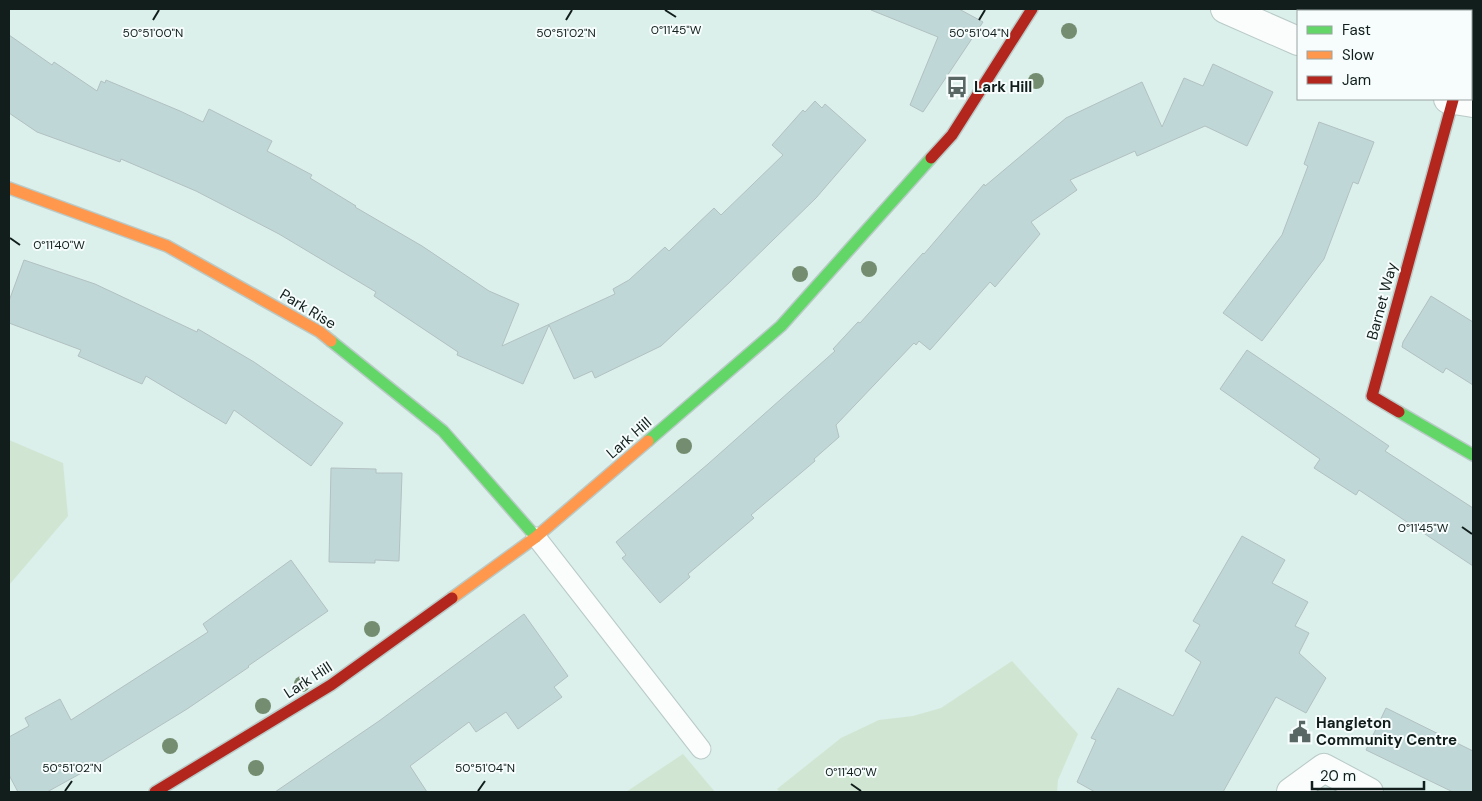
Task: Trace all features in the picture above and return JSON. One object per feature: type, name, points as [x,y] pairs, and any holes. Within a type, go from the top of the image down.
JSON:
[{"type":"street","name":"Lark Hill","points":[[156,792],[331,685],[536,537],[781,326],[952,135],[1032,9]]},
{"type":"street","points":[[1225,9],[1297,41]]},
{"type":"street","name":"Barnet Way","points":[[1458,101],[1372,396],[1473,454]]},
{"type":"street","name":"Park Rise","points":[[9,188],[167,246],[320,332],[443,431],[536,537]]},
{"type":"street","points":[[1291,792],[1324,768],[1369,792]]},
{"type":"lane","points":[[536,537],[701,750]]},
{"type":"green space","points":[[9,440],[63,463],[68,516],[9,585]]},
{"type":"green space","points":[[1012,661],[1078,734],[1058,780],[1057,792],[780,792],[777,789],[841,738],[879,720],[913,716],[941,708]]},
{"type":"green space","points":[[683,754],[715,792],[626,792]]},
{"type":"building","points":[[871,9],[959,9],[983,22],[923,112],[910,105],[938,37]]},
{"type":"building","points":[[9,35],[52,65],[54,62],[97,91],[101,81],[105,83],[106,80],[203,122],[209,109],[272,141],[267,151],[312,175],[310,178],[422,246],[489,291],[519,304],[502,346],[615,294],[613,289],[629,280],[665,247],[669,251],[714,208],[721,215],[783,155],[772,145],[803,110],[805,112],[815,101],[822,108],[825,104],[866,140],[816,198],[661,346],[595,378],[592,371],[574,379],[549,325],[523,384],[457,355],[458,352],[374,296],[376,292],[279,234],[196,191],[121,159],[120,162],[37,132],[9,113]]},
{"type":"building","points":[[1213,64],[1273,92],[1247,146],[1205,126],[1137,156],[1135,151],[1070,180],[1077,190],[1031,222],[1040,234],[995,287],[990,282],[930,350],[919,341],[916,345],[914,343],[836,425],[839,437],[814,459],[815,461],[751,515],[754,518],[688,574],[690,577],[660,603],[622,558],[626,555],[616,542],[708,464],[835,351],[833,349],[858,322],[860,323],[924,254],[984,184],[985,186],[1066,118],[1142,82],[1162,127],[1184,78],[1203,86]]},
{"type":"building","points":[[1319,122],[1374,142],[1358,184],[1353,182],[1324,259],[1262,341],[1223,313],[1282,235],[1308,166],[1304,164]]},
{"type":"building","points":[[24,260],[95,284],[197,332],[198,329],[254,362],[343,423],[311,466],[234,410],[226,424],[146,376],[142,384],[78,356],[81,350],[9,323],[9,301]]},
{"type":"building","points":[[1431,296],[1473,322],[1473,385],[1446,368],[1443,373],[1402,347],[1403,342]]},
{"type":"building","points":[[1247,350],[1389,446],[1385,451],[1473,508],[1473,566],[1359,490],[1356,495],[1314,468],[1320,459],[1220,389]]},
{"type":"building","points":[[331,468],[376,469],[376,473],[402,473],[399,561],[375,560],[375,563],[329,562]]},
{"type":"building","points":[[1242,536],[1285,560],[1272,583],[1308,602],[1295,626],[1309,633],[1299,653],[1326,678],[1306,713],[1276,697],[1223,792],[1095,792],[1077,782],[1096,740],[1091,738],[1118,688],[1173,716],[1201,662],[1185,651],[1200,625],[1193,621]]},
{"type":"building","points":[[291,560],[328,611],[187,709],[96,765],[47,792],[18,792],[9,775],[9,737],[29,726],[25,718],[60,699],[71,720],[208,632],[203,624]]},
{"type":"building","points":[[524,614],[568,676],[554,687],[562,697],[518,729],[506,712],[476,732],[469,722],[410,766],[427,792],[275,792],[379,721]]},
{"type":"building","points":[[1386,708],[1473,751],[1473,792],[1453,792],[1366,750]]},
{"type":"traffic: fast","points":[[648,441],[781,326],[931,158]]},
{"type":"traffic: fast","points":[[331,341],[443,431],[536,537]]},
{"type":"traffic: fast","points":[[1399,412],[1473,455]]},
{"type":"traffic: slow","points":[[9,188],[167,246],[320,332],[331,341]]},
{"type":"traffic: slow","points":[[452,598],[536,537],[648,441]]},
{"type":"traffic: jam","points":[[931,158],[952,135],[1032,9]]},
{"type":"traffic: jam","points":[[1399,412],[1372,396],[1453,100]]},
{"type":"traffic: jam","points":[[155,792],[331,685],[452,598]]},
{"type":"place","name":"Lark Hill","points":[[957,87]]},
{"type":"place","name":"Hangleton Community Centre","points":[[1300,732]]}]
